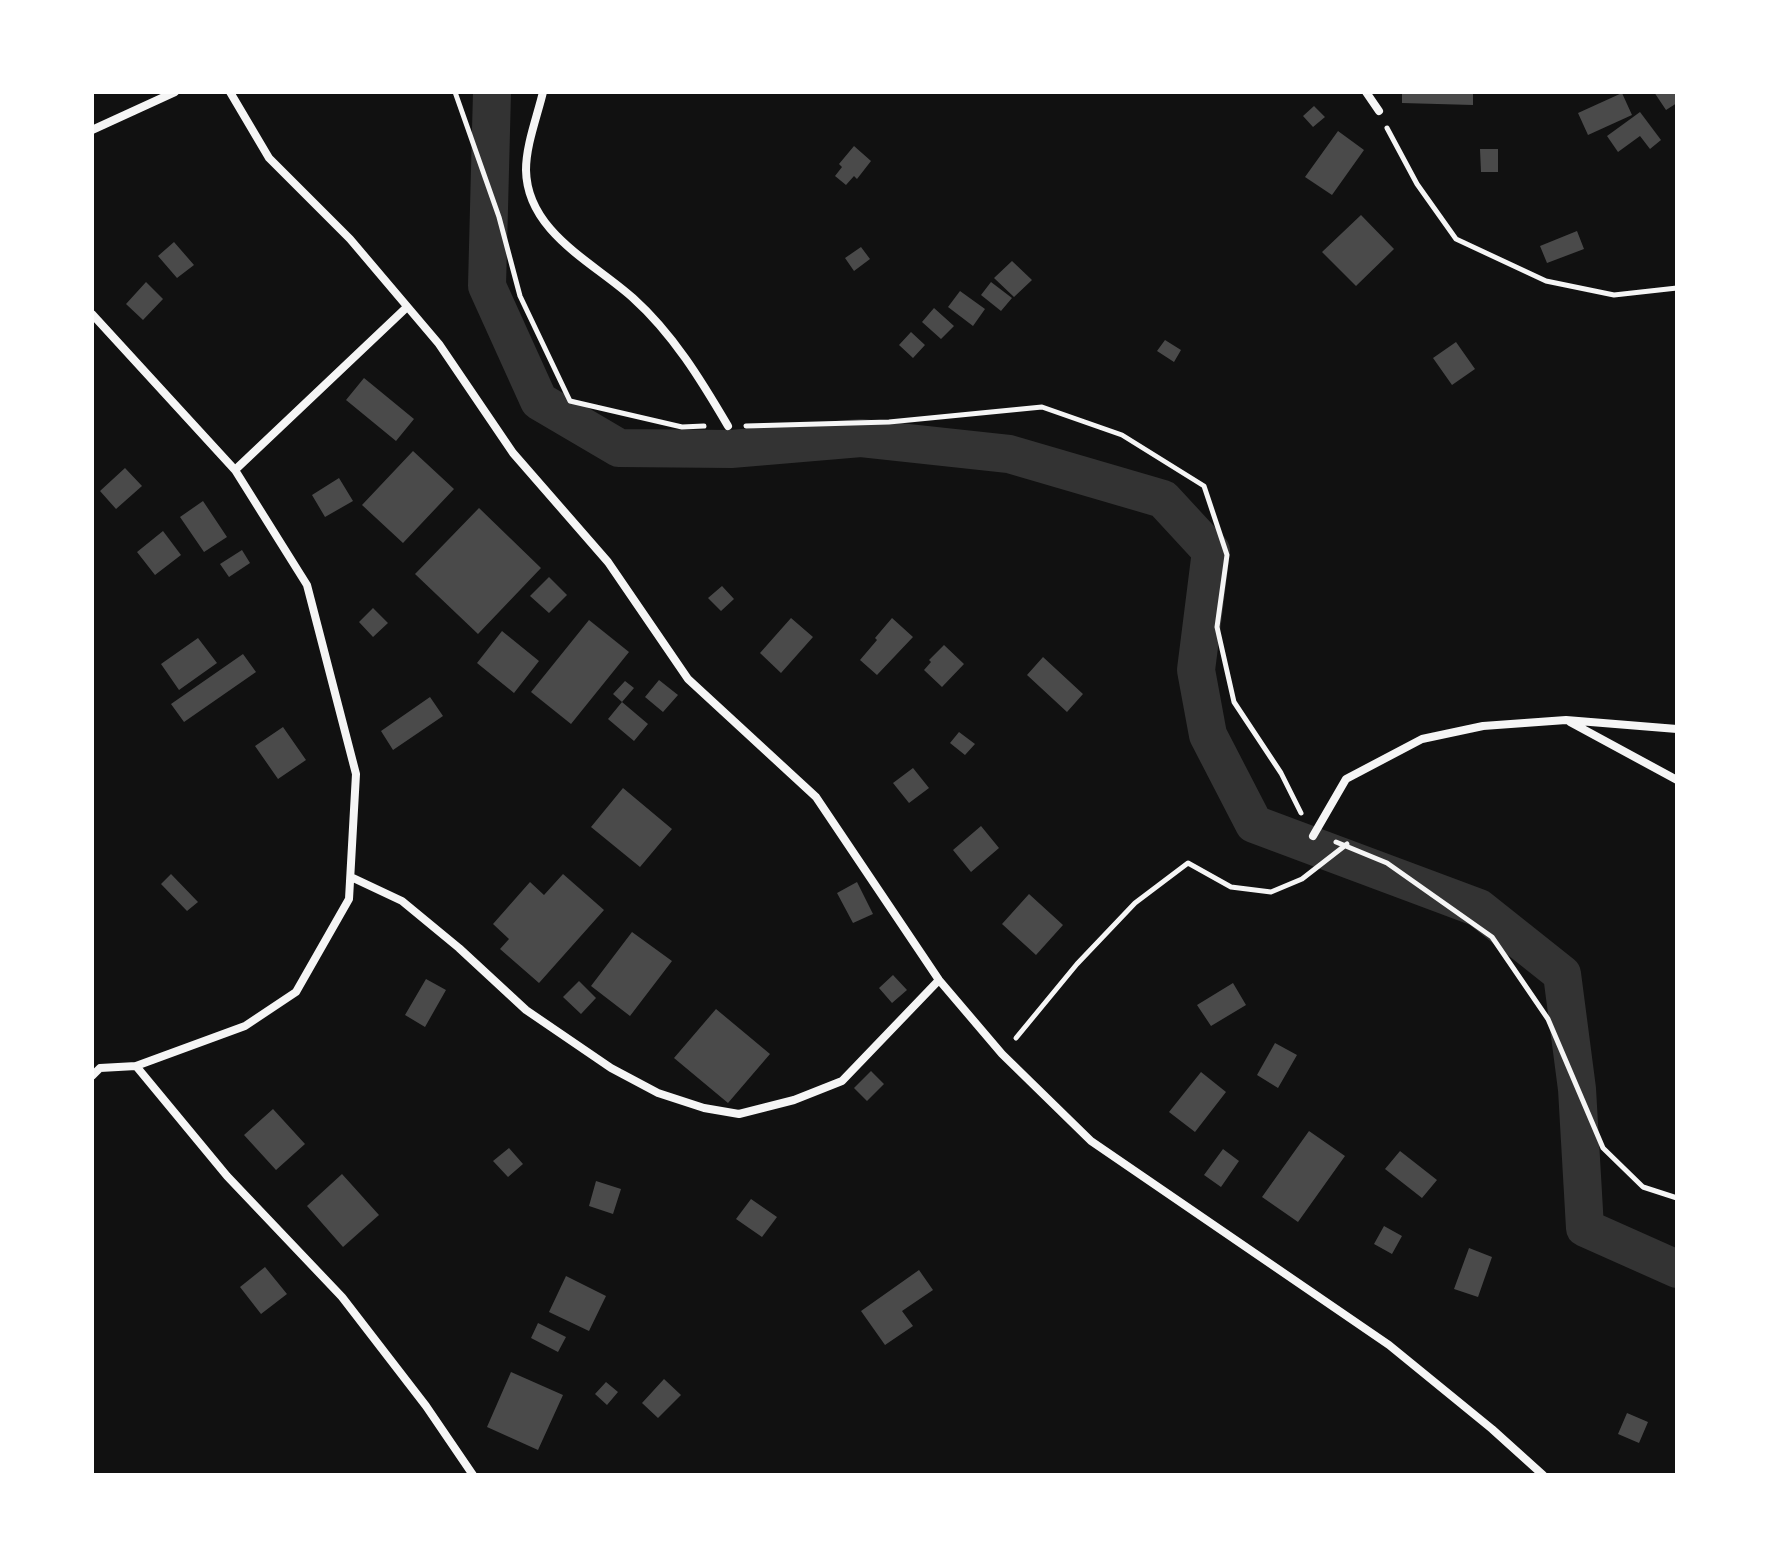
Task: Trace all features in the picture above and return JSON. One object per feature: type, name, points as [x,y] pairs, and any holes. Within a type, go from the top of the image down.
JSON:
[{"type":"street","points":[[92,130],[175,92]]},
{"type":"street","points":[[230,92],[269,158],[350,239],[439,344],[513,453],[608,562],[688,679],[816,797],[939,980],[1002,1054],[1091,1141],[1389,1345],[1543,1475]]},
{"type":"street","points":[[543,92],[526,171],[536,210],[553,232],[634,299],[686,356],[728,426]]},
{"type":"street","points":[[1366,92],[1379,111]]},
{"type":"street","points":[[235,470],[407,307]]},
{"type":"street","points":[[92,314],[235,470],[307,585],[356,774],[349,899],[296,992],[245,1026],[136,1066],[96,1067],[92,1076]]},
{"type":"street","points":[[1313,836],[1346,779],[1422,739],[1483,726],[1566,720],[1677,729]]},
{"type":"street","points":[[1566,720],[1677,780]]},
{"type":"street","points":[[351,877],[402,901],[526,1010],[611,1068],[658,1093],[704,1108],[739,1114],[842,1081],[939,980]]},
{"type":"street","points":[[136,1066],[227,1176],[342,1297],[426,1406],[473,1475]]},
{"type":"path","points":[[455,92],[499,217],[520,296],[570,401],[682,427],[889,422],[1042,407],[1122,435],[1204,486],[1227,555],[1217,627],[1234,702],[1281,773],[1313,836],[1347,844],[1387,863],[1492,937],[1548,1019],[1603,1148],[1643,1187],[1677,1198]]},
{"type":"path","points":[[1379,111],[1417,184],[1456,239],[1546,281],[1614,295],[1677,288]]},
{"type":"path","points":[[1002,1054],[1077,964],[1135,903],[1188,863],[1231,887],[1271,892],[1302,879],[1347,844]]},
{"type":"building","points":[[1402,92],[1473,92],[1473,105],[1402,103]]},
{"type":"building","points":[[1654,92],[1677,92],[1677,103],[1666,110]]},
{"type":"building","points":[[1622,93],[1632,115],[1588,135],[1578,113]]},
{"type":"building","points":[[1314,106],[1325,117],[1313,127],[1303,116]]},
{"type":"building","points":[[1640,112],[1661,140],[1650,149],[1640,136],[1618,152],[1607,136]]},
{"type":"building","points":[[1338,131],[1364,150],[1332,195],[1305,177]]},
{"type":"building","points":[[854,146],[871,161],[857,179],[854,176],[846,185],[835,176],[842,167],[839,164]]},
{"type":"building","points":[[1480,149],[1498,149],[1498,172],[1481,172]]},
{"type":"building","points":[[1361,215],[1394,249],[1356,286],[1322,252]]},
{"type":"building","points":[[1577,231],[1584,249],[1547,263],[1540,246]]},
{"type":"building","points":[[174,242],[194,265],[177,278],[158,256]]},
{"type":"building","points":[[861,247],[870,259],[854,271],[845,258]]},
{"type":"building","points":[[1012,261],[1032,280],[1014,297],[994,278]]},
{"type":"building","points":[[146,282],[163,299],[143,320],[126,304]]},
{"type":"building","points":[[991,282],[1012,298],[1001,311],[981,295]]},
{"type":"building","points":[[960,291],[985,309],[973,326],[948,307]]},
{"type":"building","points":[[934,308],[954,326],[941,339],[922,322]]},
{"type":"building","points":[[911,332],[925,345],[913,358],[899,345]]},
{"type":"building","points":[[1165,340],[1181,350],[1174,362],[1157,351]]},
{"type":"building","points":[[1456,342],[1475,369],[1452,385],[1433,358]]},
{"type":"building","points":[[364,378],[414,419],[396,441],[346,400]]},
{"type":"building","points":[[413,451],[454,489],[403,543],[362,505]]},
{"type":"building","points":[[125,468],[142,486],[116,509],[100,491]]},
{"type":"building","points":[[339,478],[353,501],[325,517],[312,495]]},
{"type":"building","points":[[203,501],[227,537],[204,552],[180,517]]},
{"type":"building","points":[[479,508],[541,568],[478,634],[415,574]]},
{"type":"building","points":[[163,531],[181,555],[155,575],[137,552]]},
{"type":"building","points":[[242,550],[250,563],[229,577],[220,564]]},
{"type":"building","points":[[549,577],[567,595],[549,613],[530,596]]},
{"type":"building","points":[[722,586],[734,599],[721,611],[708,598]]},
{"type":"building","points":[[373,608],[388,623],[373,637],[359,622]]},
{"type":"building","points":[[791,618],[813,637],[781,673],[760,653]]},
{"type":"building","points":[[892,618],[913,637],[877,675],[860,660]]},
{"type":"building","points":[[589,620],[629,652],[571,724],[531,692]]},
{"type":"building","points":[[502,631],[539,661],[514,693],[477,663]]},
{"type":"building","points":[[198,638],[217,663],[179,690],[161,664]]},
{"type":"building","points":[[944,645],[964,664],[942,687],[924,670]]},
{"type":"building","points":[[243,654],[256,672],[184,722],[171,704]]},
{"type":"building","points":[[1043,657],[1083,694],[1067,712],[1027,675]]},
{"type":"building","points":[[659,680],[678,695],[663,712],[645,697]]},
{"type":"building","points":[[625,681],[634,688],[622,702],[613,694]]},
{"type":"building","points":[[430,697],[443,716],[393,750],[381,731]]},
{"type":"building","points":[[622,702],[648,724],[634,741],[608,719]]},
{"type":"building","points":[[283,727],[306,760],[278,779],[255,746]]},
{"type":"building","points":[[959,732],[975,744],[965,755],[950,743]]},
{"type":"building","points":[[913,768],[929,788],[909,803],[893,783]]},
{"type":"building","points":[[623,788],[672,829],[640,867],[591,827]]},
{"type":"building","points":[[981,826],[999,848],[971,872],[953,850]]},
{"type":"building","points":[[171,874],[198,902],[187,911],[161,884]]},
{"type":"building","points":[[563,874],[604,910],[539,983],[500,949],[509,939],[493,924],[530,882],[544,895]]},
{"type":"building","points":[[857,882],[873,914],[853,923],[837,893]]},
{"type":"building","points":[[1029,894],[1063,925],[1036,955],[1002,924]]},
{"type":"building","points":[[632,932],[672,961],[630,1016],[591,986]]},
{"type":"building","points":[[893,975],[907,990],[892,1003],[879,988]]},
{"type":"building","points":[[426,979],[446,990],[425,1027],[405,1015]]},
{"type":"building","points":[[579,981],[596,998],[581,1014],[563,997]]},
{"type":"building","points":[[1233,983],[1246,1005],[1211,1026],[1197,1005]]},
{"type":"building","points":[[716,1009],[770,1054],[728,1103],[674,1058]]},
{"type":"building","points":[[1275,1043],[1297,1055],[1278,1088],[1257,1075]]},
{"type":"building","points":[[871,1071],[884,1084],[867,1101],[854,1088]]},
{"type":"building","points":[[1201,1072],[1226,1092],[1195,1132],[1169,1112]]},
{"type":"building","points":[[273,1109],[305,1144],[276,1170],[244,1135]]},
{"type":"building","points":[[1309,1131],[1345,1156],[1298,1222],[1262,1197]]},
{"type":"building","points":[[509,1148],[523,1164],[508,1177],[493,1161]]},
{"type":"building","points":[[1223,1149],[1239,1161],[1221,1187],[1204,1175]]},
{"type":"building","points":[[1400,1151],[1437,1180],[1422,1198],[1385,1169]]},
{"type":"building","points":[[342,1174],[379,1215],[343,1247],[307,1206]]},
{"type":"building","points":[[596,1181],[621,1189],[613,1214],[589,1206]]},
{"type":"building","points":[[751,1199],[777,1217],[762,1237],[736,1219]]},
{"type":"building","points":[[1384,1226],[1402,1236],[1392,1254],[1374,1244]]},
{"type":"building","points":[[1469,1248],[1492,1257],[1478,1297],[1454,1289]]},
{"type":"building","points":[[265,1267],[287,1294],[261,1314],[240,1287]]},
{"type":"building","points":[[919,1270],[933,1290],[902,1311],[913,1326],[885,1345],[861,1311]]},
{"type":"building","points":[[566,1276],[606,1296],[589,1331],[549,1312]]},
{"type":"building","points":[[538,1323],[566,1337],[558,1352],[531,1338]]},
{"type":"building","points":[[511,1372],[563,1395],[538,1450],[487,1427]]},
{"type":"building","points":[[664,1379],[681,1395],[658,1418],[642,1403]]},
{"type":"building","points":[[606,1382],[618,1392],[607,1405],[595,1394]]},
{"type":"building","points":[[1627,1413],[1648,1422],[1639,1443],[1618,1434]]},
{"type":"waterway","points":[[492,92],[487,286],[539,401],[619,448],[731,449],[861,438],[1009,454],[1163,499],[1211,551],[1196,670],[1208,735],[1254,824],[1479,908],[1562,974],[1577,1089],[1585,1228],[1677,1269]]}]
